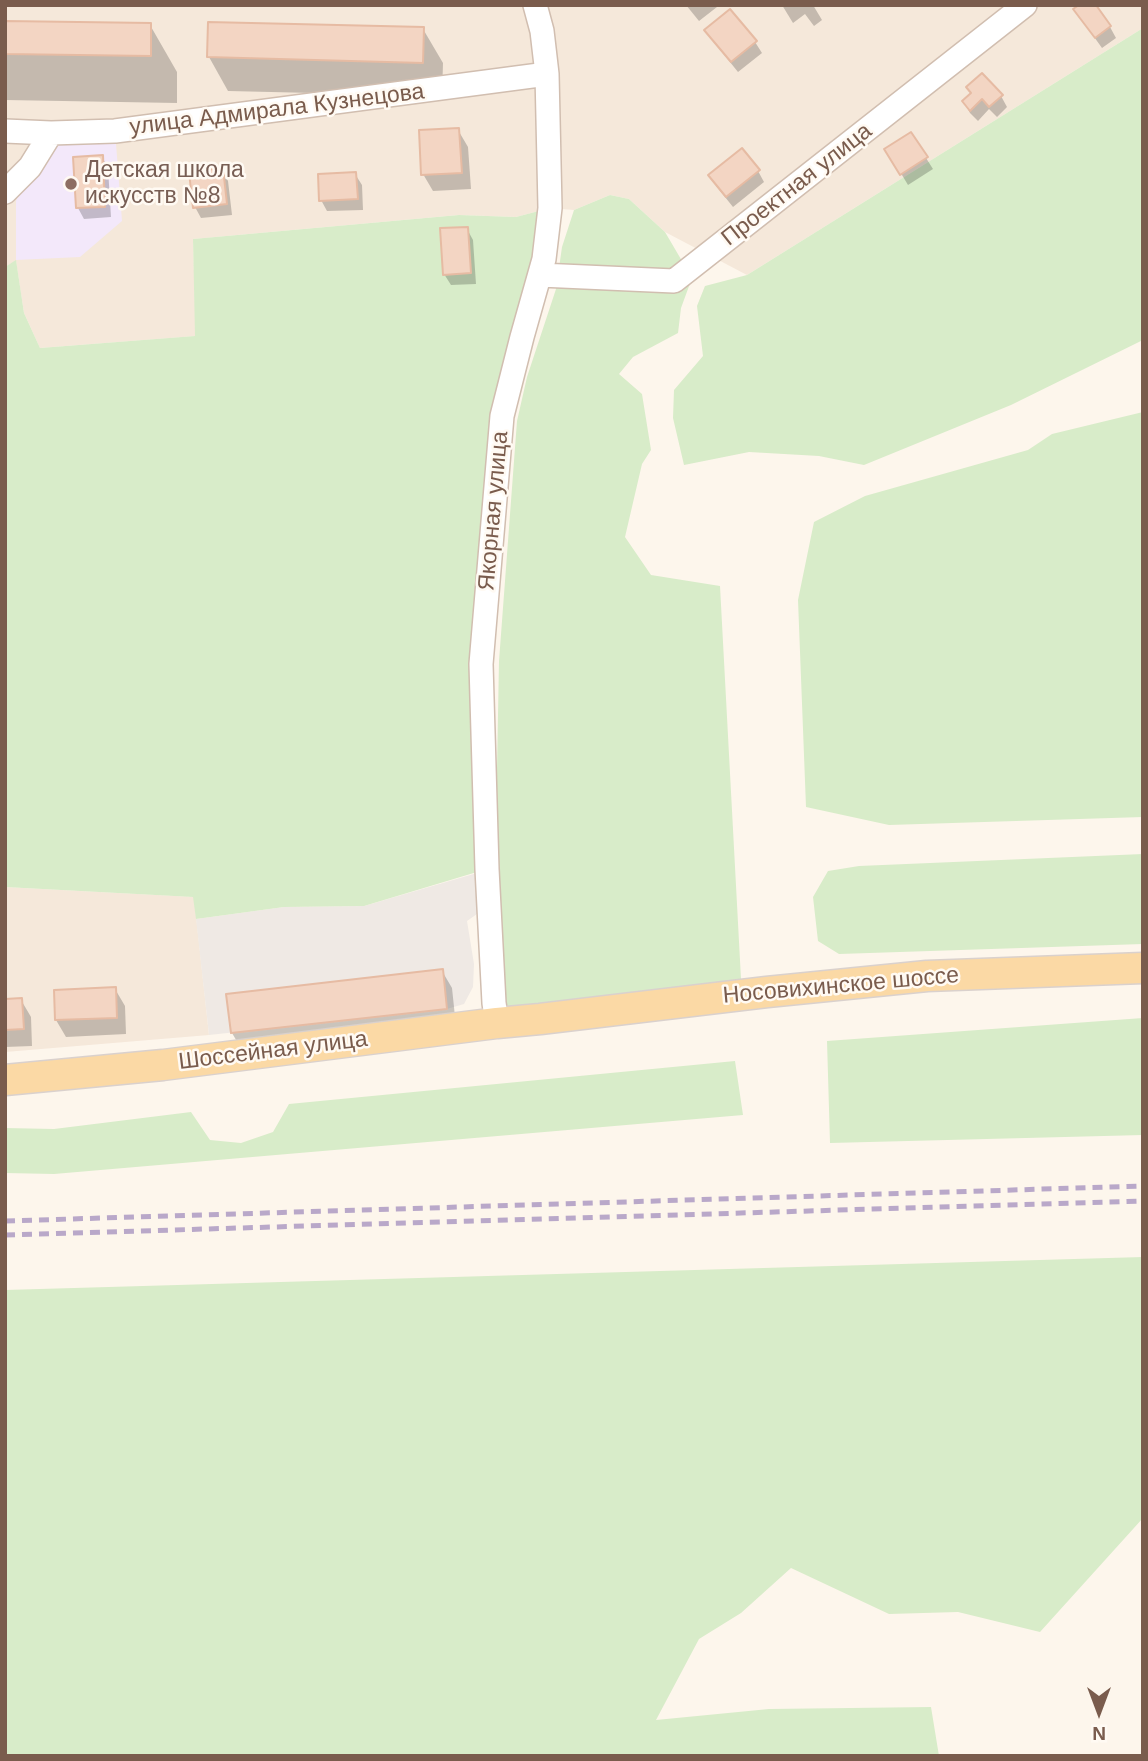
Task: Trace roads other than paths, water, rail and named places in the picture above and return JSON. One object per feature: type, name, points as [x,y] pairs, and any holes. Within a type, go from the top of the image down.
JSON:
[{"type":"main road","name":"Носовихинское шоссе","points":[[540,1020],[767,992],[927,976],[1143,968]]},
{"type":"main road","name":"Шоссейная улица","points":[[5,1080],[175,1064],[497,1023],[540,1020]]},
{"type":"street","name":"Якорная улица","points":[[497,1023],[487,869],[481,664],[502,416],[544,259],[550,208],[547,74],[542,31],[535,5]]},
{"type":"street","name":"Проектная улица","points":[[540,275],[674,281],[1025,5]]},
{"type":"street","name":"улица Адмирала Кузнецова","points":[[5,131],[51,134],[115,131],[547,74]]},
{"type":"street","points":[[5,192],[30,167],[51,134]]},
{"type":"railway","points":[[5,1221],[1143,1186]]},
{"type":"railway","points":[[5,1235],[1143,1201]]},
{"type":"place","name":"Детская школа искусств №8","points":[[71,184]]}]
